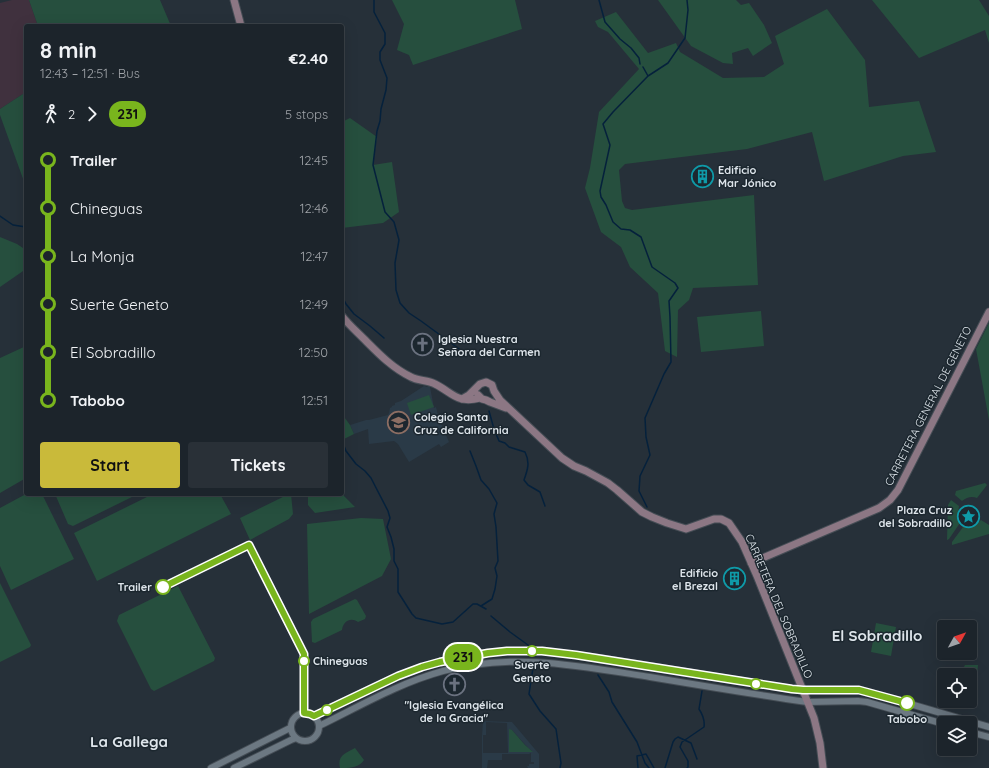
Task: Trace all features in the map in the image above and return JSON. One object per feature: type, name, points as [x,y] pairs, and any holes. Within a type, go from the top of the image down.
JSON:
[{"type":"main road","points":[[234,0],[240,24]]},
{"type":"main road","name":"CARRETERA GENERAL DE GENETO","points":[[751,563],[879,508],[890,500],[898,490],[989,312]]},
{"type":"main road","points":[[344,318],[378,354],[411,377],[417,380],[434,383],[455,397],[462,399],[469,395],[477,387],[480,384],[486,382],[492,385],[494,391],[492,396],[483,399],[477,394],[477,387]]},
{"type":"main road","name":"CARRETERA DEL SOBRADILLO","points":[[494,391],[509,409],[562,458],[574,466],[608,483],[642,512],[667,523],[686,528],[714,519],[721,519],[728,523],[742,542],[814,718],[823,768]]},
{"type":"main road","name":"CARRETERA DEL SOBRADILLO","points":[[462,399],[483,399],[509,409]]},
{"type":"street","points":[[314,716],[398,676],[422,667],[488,653],[507,651],[542,651],[785,688],[803,690],[859,690],[989,727]]},
{"type":"street","points":[[606,670],[607,660]]},
{"type":"street","points":[[319,726],[401,685],[421,678],[485,663],[526,661],[555,663],[606,670],[807,702],[867,702],[937,722]]},
{"type":"street","points":[[304,713],[314,716],[319,726],[319,731],[316,736],[312,740],[305,742],[296,738],[290,728],[293,719],[298,714],[304,713]]},
{"type":"street","points":[[211,768],[290,728]]},
{"type":"street","points":[[977,734],[989,738]]},
{"type":"street","points":[[234,768],[296,738]]},
{"type":"shaded area","points":[[12,0],[29,0],[37,24],[24,24],[24,93],[0,109],[0,3]]},
{"type":"shaded area","name":"Colegio Santa Cruz de California","points":[[424,386],[430,387],[434,408],[436,407],[439,419],[449,442],[441,447],[439,444],[409,462],[398,444],[394,441],[369,444],[368,429],[354,434],[350,425],[388,415],[390,408],[395,405],[395,403],[401,401]]},
{"type":"shaded area","points":[[483,721],[512,722],[539,754],[539,768],[528,768],[527,766],[529,766],[529,764],[534,764],[534,762],[531,762],[531,753],[502,754],[502,760],[488,760],[487,768],[482,768]],"holes":[[[486,722],[507,723],[508,753],[483,753],[483,735],[486,735]],[[512,730],[528,748],[532,751],[509,752]]]},
{"type":"green space","points":[[29,0],[160,0],[170,24],[37,24]]},
{"type":"green space","points":[[392,0],[515,0],[522,29],[413,65],[409,55],[397,50],[404,24]]},
{"type":"green space","points":[[658,0],[736,0],[741,5],[749,3],[764,25],[772,43],[753,56],[748,48],[732,53],[733,64],[723,63],[691,46]]},
{"type":"green space","points":[[872,0],[979,0],[989,16],[989,43],[985,30],[919,58]]},
{"type":"green space","points":[[827,9],[865,60],[869,107],[919,101],[936,152],[903,156],[824,181],[812,132],[747,149],[625,164],[619,170],[622,201],[625,208],[632,210],[754,195],[758,285],[693,288],[689,300],[678,310],[677,357],[665,351],[658,293],[630,267],[621,247],[601,232],[585,188],[590,168],[599,112],[639,69],[608,32],[598,27],[595,21],[616,12],[648,53],[676,43],[680,52],[723,78],[764,77],[784,64],[775,36]]},
{"type":"green space","points":[[24,93],[24,181],[0,115],[0,109]]},
{"type":"green space","points":[[350,118],[377,137],[373,165],[392,162],[399,212],[383,223],[344,228],[344,121]]},
{"type":"green space","points":[[0,237],[24,249],[24,270],[0,287]]},
{"type":"green space","points":[[761,311],[764,346],[701,352],[697,317]]},
{"type":"green space","points":[[989,323],[989,420],[976,349]]},
{"type":"green space","points":[[24,347],[24,479],[0,493],[0,358]]},
{"type":"green space","points":[[429,395],[434,407],[411,415],[407,403]]},
{"type":"green space","points":[[344,417],[350,425],[354,434],[344,439]]},
{"type":"green space","points":[[985,483],[987,485],[977,498],[970,497],[962,501],[955,495],[956,491]]},
{"type":"green space","points":[[24,495],[43,496],[74,559],[11,590],[0,566],[0,508]]},
{"type":"green space","points":[[56,496],[134,496],[73,526],[68,524]]},
{"type":"green space","points":[[149,496],[221,496],[231,514],[97,581],[74,533]]},
{"type":"green space","points":[[285,496],[291,496],[293,514],[289,519],[250,540],[240,518]]},
{"type":"green space","points":[[308,496],[344,496],[355,507],[315,513],[308,505]]},
{"type":"green space","points":[[951,500],[959,506],[958,510],[962,520],[947,540],[948,505]]},
{"type":"green space","points":[[361,518],[383,519],[391,559],[382,576],[309,614],[307,524]]},
{"type":"green space","points":[[981,520],[989,525],[989,534],[952,545],[952,542],[966,523],[974,524]]},
{"type":"green space","points":[[0,583],[31,645],[30,647],[0,662]]},
{"type":"green space","points":[[178,586],[215,658],[214,661],[154,691],[151,689],[117,621],[119,615]]},
{"type":"green space","points":[[355,599],[366,616],[365,619],[358,622],[350,620],[344,624],[342,630],[315,643],[312,642],[311,622],[313,619]]},
{"type":"green space","points":[[876,623],[896,627],[891,656],[871,652]]},
{"type":"green space","points":[[965,665],[978,665],[977,678],[977,668],[964,667]]},
{"type":"green space","points":[[509,729],[512,730],[533,752],[509,752]]},
{"type":"green space","points":[[355,748],[364,760],[362,763],[350,768],[340,768],[339,764],[341,757]]},
{"type":"waterway","points":[[374,0],[374,12],[385,33],[385,44],[380,52],[380,60],[387,78],[386,90],[377,131],[373,165],[385,212],[394,222],[399,240],[395,263],[396,290],[400,303],[409,313],[466,354]]},
{"type":"waterway","points":[[599,0],[605,22],[620,39],[631,48],[639,58],[640,64]]},
{"type":"waterway","points":[[648,76],[668,63],[685,38],[688,10],[687,0]]},
{"type":"waterway","points":[[643,67],[648,76],[603,124],[610,145],[600,191],[601,197],[613,222],[621,229],[630,230],[641,237],[652,267],[675,283],[678,288],[669,301],[671,362],[664,374],[645,418],[646,437],[650,455],[640,476],[639,491],[647,507]]},
{"type":"waterway","points":[[0,216],[13,225],[24,227]]},
{"type":"waterway","points":[[344,300],[354,314],[384,338]]},
{"type":"waterway","points":[[489,411],[499,441],[505,443],[509,447],[525,452],[528,459],[528,466],[524,480],[528,485],[540,492],[545,506]]},
{"type":"waterway","points":[[344,446],[356,464],[371,478],[388,511],[390,518],[387,527],[394,549],[394,561],[398,569],[398,592],[412,614],[416,618],[442,624],[453,622],[473,604],[477,604],[486,609]]},
{"type":"waterway","points":[[470,451],[481,480],[489,489],[497,503],[494,514],[498,561],[495,568],[497,576],[495,589],[492,599],[481,606]]},
{"type":"waterway","points":[[491,616],[528,645]]},
{"type":"waterway","points":[[533,668],[529,694],[540,711],[556,729],[561,763],[560,768]]},
{"type":"waterway","points":[[598,675],[609,692],[612,702],[637,742],[645,763],[649,768]]},
{"type":"waterway","points":[[687,768],[688,761],[680,747],[682,742],[704,727],[702,713],[699,709],[702,691]]},
{"type":"waterway","points":[[665,768],[673,742],[678,737],[691,743],[697,759]]},
{"type":"waterway","points":[[638,768],[637,756],[646,754],[654,768]]},
{"type":"bus line","name":"231","points":[[163,587],[249,545],[304,654],[304,713],[314,716],[398,676],[422,667],[443,661],[507,651],[542,651],[576,655],[792,689],[859,690],[907,703]]},
{"type":"place","name":"Edificio Mar Jónico","points":[[703,176]]},
{"type":"place","name":"Iglesia Nuestra Señora del Carmen","points":[[423,345]]},
{"type":"place","name":"Colegio Santa Cruz de California","points":[[399,423]]},
{"type":"place","name":"Plaza Cruz del Sobradillo","points":[[968,516]]},
{"type":"place","name":"Edificio el Brezal","points":[[734,579]]},
{"type":"place","name":"Trailer","points":[[163,587]]},
{"type":"place","name":"Suerte Geneto","points":[[532,651]]},
{"type":"place","name":"Chineguas","points":[[304,661]]},
{"type":"place","name":"\"Iglesia Evangélica de la Gracia\"","points":[[454,685]]},
{"type":"place","name":"Tabobo","points":[[907,703]]},
{"type":"district","name":"El Sobradillo","points":[[877,636]]},
{"type":"district","name":"La Gallega","points":[[129,742]]}]
